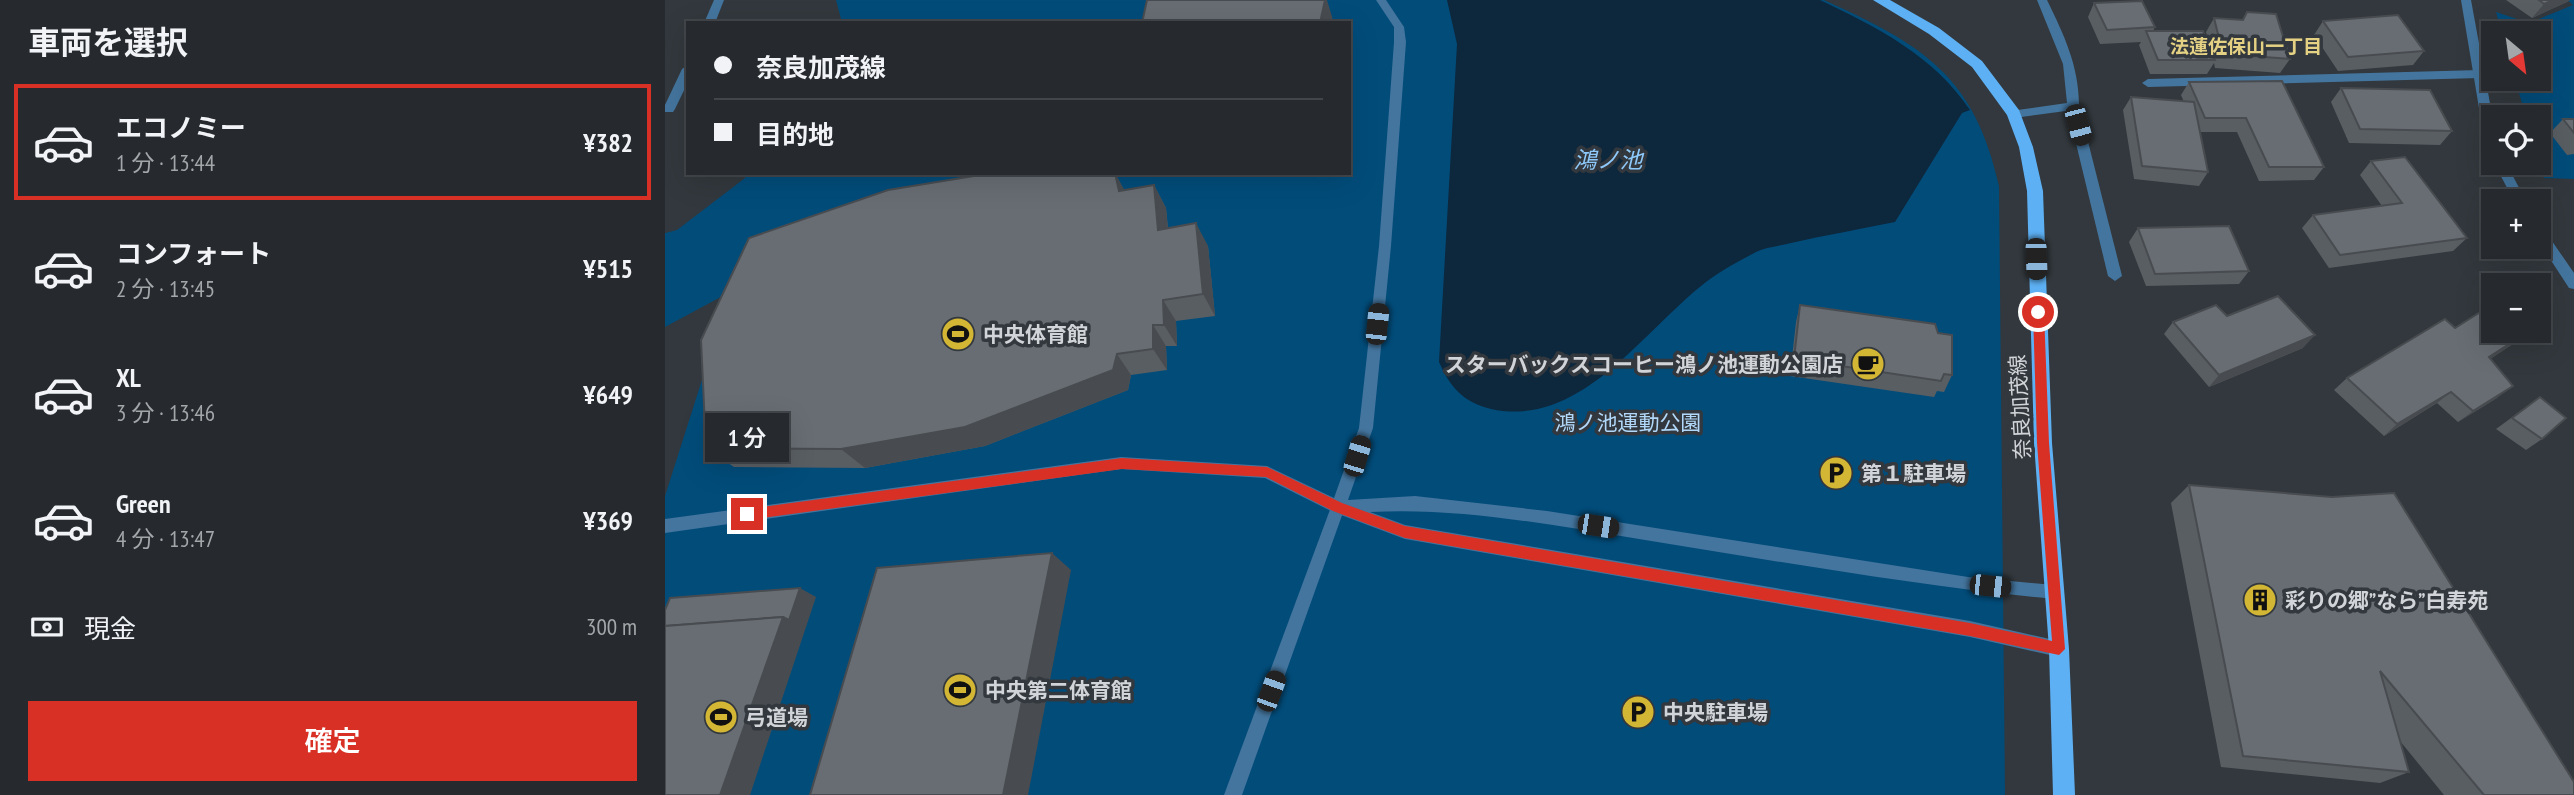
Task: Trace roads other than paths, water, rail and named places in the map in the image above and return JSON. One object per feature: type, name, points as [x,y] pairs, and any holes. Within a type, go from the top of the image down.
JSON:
[{"type":"main road","name":"奈良加茂線","points":[[1880,0],[1934,31],[1977,64],[1994,83],[2014,114],[2026,147],[2035,191],[2043,443],[2059,649],[2064,795]]},
{"type":"street","points":[[710,21],[719,0]]},
{"type":"street","points":[[1233,795],[1366,428],[1385,246],[1400,42],[1399,27],[1381,0]]},
{"type":"street","points":[[2042,0],[2068,57],[2075,83],[2073,106],[2115,276]]},
{"type":"street","points":[[2466,0],[2484,105]]},
{"type":"street","points":[[669,109],[686,73]]},
{"type":"street","points":[[2148,83],[2480,74]]},
{"type":"street","points":[[2014,114],[2073,106]]},
{"type":"street","points":[[2551,249],[2574,284]]},
{"type":"street","points":[[665,526],[1122,463],[1267,472],[1338,507],[1405,532],[1970,629],[2059,649]]},
{"type":"street","points":[[1338,507],[1415,503],[1547,518],[1968,584],[2054,592]]},
{"type":"water","name":"鴻ノ池","points":[[1447,0],[1820,0],[1863,21],[1922,58],[1970,110],[1962,113],[1895,222],[1756,252],[1710,279],[1611,369],[1584,389],[1555,404],[1524,411],[1491,409],[1465,398],[1448,379],[1439,362],[1457,44]]},
{"type":"place","name":"中央体育館","points":[[958,334]]},
{"type":"place","name":"スターバックスコーヒー鴻ノ池運動公園店","points":[[1868,364]]},
{"type":"place","name":"第１駐車場","points":[[1836,473]]},
{"type":"place","name":"彩りの郷”なら”白寿苑","points":[[2260,600]]},
{"type":"place","name":"中央第二体育館","points":[[960,690]]},
{"type":"place","name":"中央駐車場","points":[[1638,712]]},
{"type":"place","name":"弓道場","points":[[721,717]]},
{"type":"district","name":"法蓮佐保山一丁目","points":[[2246,46]]},
{"type":"park label","name":"鴻ノ池運動公園","points":[[1628,422]]}]
